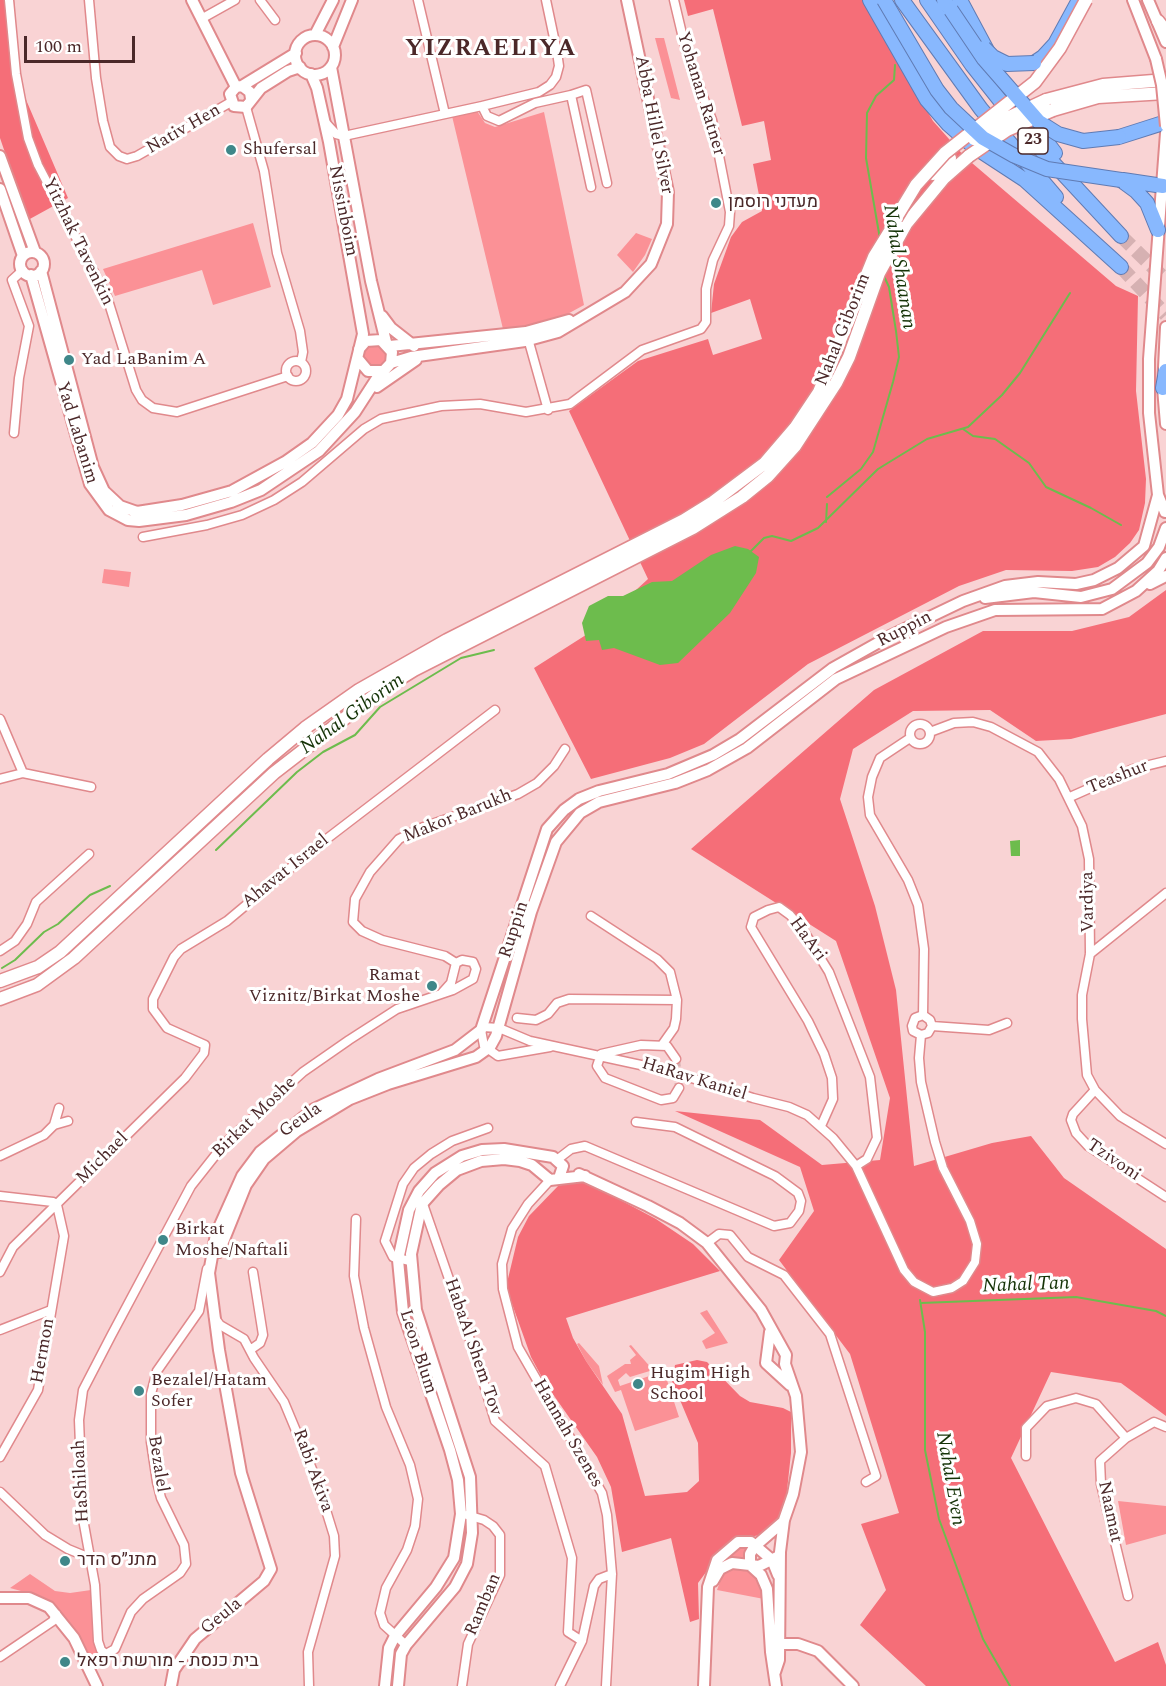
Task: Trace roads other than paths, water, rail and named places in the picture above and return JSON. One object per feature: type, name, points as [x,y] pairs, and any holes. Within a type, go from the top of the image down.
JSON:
[{"type":"highway","name":"23","points":[[870,0],[922,91],[948,124],[973,146],[1025,180],[1120,267],[1048,189],[964,87],[902,0]]},
{"type":"highway","points":[[884,0],[937,90],[951,108],[983,138],[1013,155],[1047,169],[1165,185]]},
{"type":"highway","name":"23","points":[[927,0],[972,65],[1029,137],[1124,234],[1048,145],[951,3]]},
{"type":"highway","points":[[951,3],[993,57],[1017,65],[1034,63],[1050,51],[1079,0]]},
{"type":"highway","points":[[951,3],[984,59],[1039,122],[1058,134],[1076,140],[1101,141],[1166,128]]},
{"type":"highway","points":[[1121,180],[1136,191],[1146,203],[1158,230]]},
{"type":"highway","points":[[1163,388],[1166,371]]},
{"type":"main road","points":[[896,219],[916,185],[945,153],[1035,82],[1060,48],[1086,0]]},
{"type":"main road","points":[[1158,21],[1166,32]]},
{"type":"main road","name":"Nahal Giborim","points":[[0,981],[38,967],[60,952],[268,759],[305,728],[359,690],[447,639],[684,520],[713,502],[765,463],[789,436],[819,392],[874,257],[896,219],[935,172],[965,145],[1002,121],[1103,85],[1166,80]]},
{"type":"main road","name":"Nahal Giborim","points":[[0,1001],[28,989],[74,958],[274,773],[354,709],[414,670],[693,528],[742,497],[768,476],[795,446],[836,383],[849,357],[879,273],[906,224],[944,178],[985,144],[1050,105],[1098,97],[1166,93]]},
{"type":"street","name":"Yitzhak Tavenkin","points":[[9,0],[16,74],[28,138],[38,165],[107,297],[136,390],[142,400],[153,408],[177,412],[288,376]]},
{"type":"street","name":"Nativ Hen","points":[[89,0],[96,78],[103,121],[110,147],[118,156],[127,159],[137,156],[231,102]]},
{"type":"street","points":[[192,0],[239,86],[250,92],[248,103],[264,171],[277,253],[300,332],[303,352],[301,362],[306,370],[305,376],[296,381],[288,376],[286,370],[289,364],[301,362]]},
{"type":"street","points":[[201,19],[235,0]]},
{"type":"street","points":[[260,0],[275,20]]},
{"type":"street","points":[[315,35],[333,0]]},
{"type":"street","points":[[333,47],[352,0]]},
{"type":"street","points":[[417,0],[425,25],[445,114]]},
{"type":"street","points":[[325,122],[336,134],[344,136],[539,92],[550,85],[556,77],[559,66],[546,0]]},
{"type":"street","name":"Abba Hillel Silver","points":[[388,344],[414,346],[558,332],[611,303],[638,281],[651,264],[664,235],[669,206],[627,0]]},
{"type":"street","name":"Yohanan Ratner","points":[[548,410],[581,398],[642,350],[693,333],[706,322],[706,289],[713,260],[729,226],[730,212],[712,120],[687,55],[674,0]]},
{"type":"street","name":"Ruppin","points":[[487,1051],[494,1042],[499,1028],[547,829],[564,810],[579,799],[599,791],[668,774],[713,755],[740,739],[833,668],[890,636],[963,601],[1005,586],[1038,582],[1076,584],[1108,574],[1144,546],[1158,495],[1148,388],[1158,230],[1165,185],[1166,128],[1162,85],[1156,59],[1133,0]]},
{"type":"street","points":[[1148,0],[1166,42]]},
{"type":"street","points":[[315,35],[326,38],[333,47],[335,57],[331,67],[322,74],[311,74],[300,68],[288,71],[261,88],[248,103],[237,107],[231,102],[230,94],[239,86],[296,53],[303,40],[315,35]]},
{"type":"street","points":[[296,53],[300,68]]},
{"type":"street","points":[[331,67],[376,308],[388,344],[391,363],[383,372],[368,371],[359,354],[371,339],[388,344]]},
{"type":"street","name":"Nissinboim","points":[[311,74],[325,122],[363,323],[359,354]]},
{"type":"street","points":[[482,105],[487,116],[499,121],[535,103],[586,90],[607,183]]},
{"type":"street","points":[[571,95],[591,187]]},
{"type":"street","points":[[0,156],[35,252],[44,260],[32,272],[12,280],[29,326],[14,433]]},
{"type":"street","points":[[0,189],[23,256],[21,263],[32,272]]},
{"type":"street","points":[[23,256],[35,252]]},
{"type":"street","name":"Yad Labanim","points":[[32,272],[93,466],[104,491],[127,510],[137,512],[203,500],[232,491],[285,462],[312,443],[338,414],[352,386],[359,354]]},
{"type":"street","name":"Yad Labanim","points":[[32,272],[90,484],[102,504],[117,516],[139,521],[186,515],[231,502],[261,490],[319,451],[340,431],[383,372]]},
{"type":"street","points":[[376,308],[391,328],[414,346]]},
{"type":"street","points":[[1166,327],[1163,388],[1166,424]]},
{"type":"street","points":[[143,537],[207,525],[242,515],[274,500],[302,482],[364,429],[381,419],[418,409],[469,404],[526,412],[548,410],[528,336]]},
{"type":"street","name":"Abba Hillel Silver","points":[[391,363],[528,336]]},
{"type":"street","points":[[363,399],[385,380],[425,355]]},
{"type":"street","points":[[1158,495],[1165,512]]},
{"type":"street","points":[[963,601],[1034,592],[1081,597],[1112,589],[1147,563],[1159,547],[1166,528]]},
{"type":"street","name":"Ruppin","points":[[482,1029],[527,910],[556,842],[579,813],[600,802],[675,783],[708,770],[747,748],[836,679],[968,617],[995,610],[1102,609],[1136,591],[1158,571],[1166,558]]},
{"type":"street","points":[[1136,591],[1166,576]]},
{"type":"street","name":"Ahavat Israel","points":[[205,1046],[167,1028],[153,1010],[153,999],[174,957],[181,949],[226,921],[307,854],[495,710]]},
{"type":"street","points":[[0,719],[23,772]]},
{"type":"street","name":"Vardiya","points":[[930,732],[954,723],[973,723],[991,727],[1038,752],[1049,763],[1070,797],[1082,826],[1089,859],[1090,954],[1082,995],[1087,1075],[1095,1090],[1120,1116],[1166,1144]]},
{"type":"street","points":[[910,738],[916,744],[925,743],[930,737],[930,732],[927,727],[918,724],[911,729],[910,738],[880,758],[872,777],[868,797],[870,815],[908,880],[918,905],[924,950],[923,1015]]},
{"type":"street","name":"Makor Barukh","points":[[456,963],[445,956],[382,940],[362,931],[353,922],[356,899],[370,872],[399,839],[421,828],[518,794],[537,783],[554,766],[565,749]]},
{"type":"street","name":"Teashur","points":[[1070,797],[1133,769],[1166,761]]},
{"type":"street","points":[[0,779],[23,772],[91,787]]},
{"type":"street","points":[[0,951],[15,941],[21,933],[36,902],[89,854]]},
{"type":"street","points":[[1090,954],[1166,893]]},
{"type":"street","name":"HaAri","points":[[821,1126],[833,1099],[832,1078],[825,1054],[808,1021],[751,927],[754,918],[768,910],[779,908],[790,915],[804,930],[829,972],[870,1077],[877,1138],[867,1159],[856,1166]]},
{"type":"street","points":[[591,916],[657,959],[670,972],[677,1000],[674,1028],[662,1045]]},
{"type":"street","points":[[442,993],[449,986],[456,963],[466,959],[475,965],[475,976],[466,982],[459,980],[454,974]]},
{"type":"street","name":"Birkat Moshe","points":[[111,1336],[191,1186],[225,1143],[303,1072],[349,1040],[397,1009],[466,982]]},
{"type":"street","points":[[517,1018],[536,1020],[548,1014],[557,1003],[569,999],[677,1000]]},
{"type":"street","points":[[923,1015],[928,1018],[932,1026],[928,1033],[921,1035],[913,1031],[912,1023],[917,1016],[923,1015]]},
{"type":"street","points":[[932,1026],[989,1030],[1007,1023]]},
{"type":"street","name":"HaRav Kaniel","points":[[482,1029],[499,1028],[514,1035],[672,1072],[789,1107],[807,1115],[821,1126]]},
{"type":"street","points":[[482,1029],[481,1040],[487,1051]]},
{"type":"street","name":"Geula","points":[[171,1686],[174,1670],[195,1639],[260,1583],[271,1569],[241,1473],[211,1295],[210,1260],[216,1234],[233,1191],[251,1163],[268,1144],[314,1109],[378,1079],[455,1050],[482,1029]]},
{"type":"street","points":[[512,1054],[514,1035]]},
{"type":"street","points":[[821,1126],[856,1166],[879,1211],[904,1270],[914,1282],[933,1292],[952,1288],[963,1281],[975,1262],[977,1244],[970,1221],[943,1168],[935,1142],[921,1082],[919,1058],[921,1035]]},
{"type":"street","points":[[676,1059],[667,1047],[641,1045],[601,1054],[597,1066],[605,1078],[667,1101],[677,1094],[679,1088]]},
{"type":"street","name":"Michael","points":[[0,1272],[14,1247],[185,1078],[204,1053],[205,1046]]},
{"type":"street","name":"HaRav Kaniel","points":[[487,1051],[498,1056],[562,1046]]},
{"type":"street","name":"Geula","points":[[211,1295],[217,1258],[227,1228],[246,1185],[273,1150],[318,1116],[350,1099],[388,1084],[476,1057],[487,1051]]},
{"type":"street","name":"Tzivoni","points":[[1095,1090],[1073,1114],[1071,1120],[1076,1133],[1088,1146],[1166,1197]]},
{"type":"street","points":[[0,1156],[44,1135],[54,1125],[59,1108]]},
{"type":"street","points":[[54,1125],[68,1121]]},
{"type":"street","points":[[556,1161],[540,1164],[547,1176],[556,1161],[571,1149],[585,1146],[774,1226],[790,1224],[799,1211],[801,1201],[798,1193],[775,1176],[675,1127],[636,1122]]},
{"type":"street","points":[[411,1261],[398,1260],[389,1253],[385,1240],[403,1184],[414,1168],[452,1141],[488,1128]]},
{"type":"street","name":"Leon Blum","points":[[385,1686],[386,1660],[395,1636],[436,1587],[454,1558],[461,1514],[458,1480],[450,1450],[403,1312],[398,1260],[409,1210],[419,1191],[435,1173],[462,1156],[482,1150],[504,1149],[556,1161],[648,1206],[680,1223],[707,1243],[761,1310],[782,1350]]},
{"type":"street","name":"Leon Blum","points":[[398,1686],[399,1664],[406,1645],[455,1587],[467,1564],[473,1516],[470,1477],[462,1446],[416,1310],[411,1261],[422,1204],[457,1170],[481,1161],[504,1159],[520,1161],[547,1176],[585,1176]]},
{"type":"street","name":"Hannah Szenes","points":[[547,1176],[512,1229],[502,1264],[503,1289],[510,1322],[532,1375],[602,1493],[607,1515],[612,1574],[606,1686]]},
{"type":"street","points":[[0,1196],[57,1205]]},
{"type":"street","name":"HabaAl Shem Tov","points":[[422,1204],[475,1354],[495,1420],[545,1466],[572,1558],[568,1632],[582,1641]]},
{"type":"street","name":"Hermon","points":[[0,1458],[38,1390],[64,1236],[57,1205]]},
{"type":"street","points":[[356,1219],[354,1275],[364,1328],[386,1407],[410,1465],[418,1500],[415,1526],[406,1551],[386,1588],[380,1613],[384,1625],[406,1645]]},
{"type":"street","points":[[707,1243],[719,1234],[730,1235],[748,1257],[784,1275],[830,1334],[876,1476],[866,1482]]},
{"type":"street","points":[[0,1253],[14,1247]]},
{"type":"street","name":"Bezalel","points":[[115,1649],[131,1612],[143,1599],[180,1573],[186,1564],[184,1545],[161,1498],[157,1482],[151,1442],[151,1394],[157,1371],[199,1311],[210,1260]]},
{"type":"street","points":[[250,1350],[260,1343],[263,1335],[253,1272]]},
{"type":"street","points":[[0,1330],[51,1310]]},
{"type":"street","name":"Rabi Akiva","points":[[214,1317],[220,1325],[244,1339],[284,1402],[300,1436],[334,1536],[334,1556],[308,1652],[309,1686]]},
{"type":"street","points":[[770,1328],[770,1350],[766,1361],[794,1390]]},
{"type":"street","points":[[219,1350],[224,1338],[235,1332]]},
{"type":"street","name":"HaShiloah","points":[[111,1336],[83,1390],[79,1420],[82,1519],[97,1605],[98,1641],[101,1650],[106,1654],[115,1649]]},
{"type":"street","points":[[770,1350],[782,1350],[786,1356],[785,1364],[794,1390],[800,1426],[801,1452],[793,1494],[784,1520],[780,1552],[775,1644],[777,1686]]},
{"type":"street","points":[[775,1369],[785,1364]]},
{"type":"street","points":[[1026,1456],[1026,1428],[1047,1406],[1076,1398],[1096,1404],[1126,1438]]},
{"type":"street","name":"Naamat","points":[[1128,1596],[1101,1484],[1100,1461],[1126,1438],[1154,1422],[1166,1427]]},
{"type":"street","points":[[0,1491],[45,1535],[68,1549],[90,1558]]},
{"type":"street","name":"Ramban","points":[[461,1514],[473,1516],[494,1526],[500,1535],[500,1575],[468,1644],[462,1686]]},
{"type":"street","points":[[750,1566],[750,1554],[784,1520]]},
{"type":"street","points":[[704,1686],[706,1604],[710,1578],[717,1560],[738,1542],[756,1546],[772,1560],[780,1581]]},
{"type":"street","points":[[706,1604],[720,1569],[737,1562],[750,1566],[764,1565],[780,1552]]},
{"type":"street","points":[[750,1566],[761,1575],[767,1589],[775,1644]]},
{"type":"street","points":[[561,1686],[582,1641],[594,1586],[599,1579],[612,1574]]},
{"type":"street","points":[[0,1598],[37,1600],[56,1614],[78,1645],[97,1686]]},
{"type":"street","points":[[0,1657],[53,1621],[56,1614]]},
{"type":"street","points":[[775,1644],[806,1645],[818,1651],[853,1686]]},
{"type":"waterway","name":"Nahal Shaanan","points":[[880,239],[866,158],[867,113],[876,96],[894,80],[895,65]]},
{"type":"waterway","name":"Nahal Shaanan","points":[[827,497],[861,469],[873,452],[893,382],[899,357],[889,287],[883,274]]},
{"type":"waterway","name":"Nahal Giborim","points":[[750,552],[764,538],[772,536],[791,541],[818,528],[878,469],[927,439],[968,427],[1002,395],[1020,373],[1070,293]]},
{"type":"waterway","points":[[963,429],[973,436],[995,439],[1029,463],[1046,487],[1121,525]]},
{"type":"waterway","name":"Nahal Shaanan","points":[[826,522],[827,504]]},
{"type":"waterway","name":"Nahal Giborim","points":[[216,850],[297,772],[323,752],[355,735],[380,707],[461,658],[494,650]]},
{"type":"waterway","points":[[2,968],[15,960],[44,932],[58,924],[90,895],[110,886]]},
{"type":"waterway","name":"Nahal Tan","points":[[921,1303],[1076,1297],[1156,1311],[1166,1316]]},
{"type":"waterway","name":"Nahal Even","points":[[920,1300],[925,1332],[925,1450],[939,1519],[983,1639],[1010,1686]]},
{"type":"tunnel","points":[[1121,236],[1166,280]]},
{"type":"tunnel","points":[[1121,267],[1166,315]]},
{"type":"tunnel","points":[[676,1059],[679,1088]]},
{"type":"place","name":"Shufersal","points":[[231,150]]},
{"type":"place","name":"מעדני רוסמן","points":[[716,203]]},
{"type":"place","name":"Yad LaBanim A","points":[[69,360]]},
{"type":"place","name":"Ramat Viznitz/Birkat Moshe","points":[[432,986]]},
{"type":"place","name":"Birkat Moshe/Naftali","points":[[163,1240]]},
{"type":"place","name":"Hugim High School","points":[[638,1384]]},
{"type":"place","name":"Bezalel/Hatam Sofer","points":[[139,1391]]},
{"type":"place","name":"מתנ״ס הדר","points":[[65,1561]]},
{"type":"place","name":"בית כנסת - מורשת רפאל","points":[[65,1662]]},
{"type":"district","name":"YIZRAELIYA","points":[[491,50]]}]
